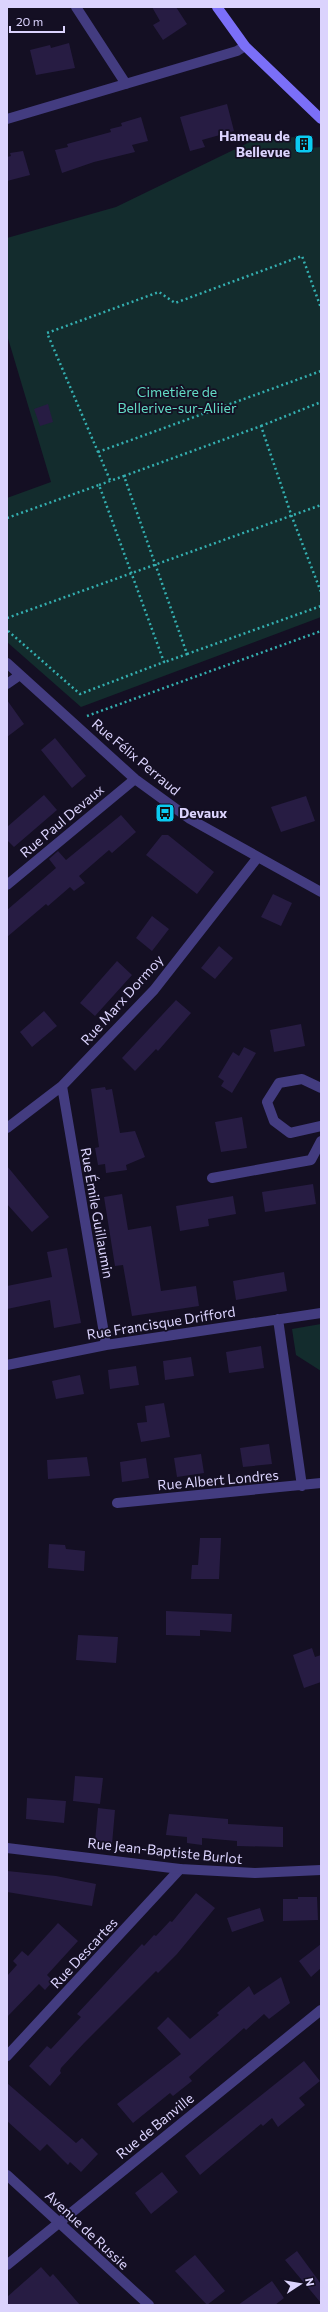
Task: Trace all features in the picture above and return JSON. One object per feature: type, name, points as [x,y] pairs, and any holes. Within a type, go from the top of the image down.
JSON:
[{"type":"main road","points":[[217,7],[245,46],[321,118]]},
{"type":"street","points":[[76,7],[126,84]]},
{"type":"street","points":[[7,118],[237,51],[245,46]]},
{"type":"street","name":"Rue Félix Perraud","points":[[7,663],[135,779],[190,819],[321,892]]},
{"type":"street","points":[[7,684],[20,675]]},
{"type":"street","name":"Rue Paul Devaux","points":[[7,885],[135,779]]},
{"type":"street","name":"Rue Marx Dormoy","points":[[7,1128],[62,1086],[154,990],[258,857]]},
{"type":"street","points":[[321,1088],[302,1079],[279,1083],[267,1102],[274,1121],[290,1133],[321,1126]]},
{"type":"street","name":"Rue Émile Guillaumin","points":[[62,1086],[106,1345]]},
{"type":"street","points":[[212,1178],[311,1160],[321,1141]]},
{"type":"street","name":"Rue Francisque Drifford","points":[[7,1366],[106,1345],[321,1313]]},
{"type":"street","points":[[278,1319],[302,1486]]},
{"type":"street","name":"Rue Albert Londres","points":[[117,1503],[321,1483]]},
{"type":"street","name":"Rue Jean-Baptiste Burlot","points":[[7,1848],[180,1869],[255,1873],[321,1870]]},
{"type":"street","name":"Rue Descartes","points":[[7,2056],[180,1869]]},
{"type":"street","name":"Rue de Banville","points":[[7,2265],[321,2010]]},
{"type":"street","name":"Avenue de Russie","points":[[7,2175],[149,2305]]},
{"type":"path","points":[[110,480],[47,333],[159,292],[175,303],[302,256],[321,308]]},
{"type":"path","points":[[98,452],[321,371]]},
{"type":"path","points":[[7,518],[261,426],[321,402]]},
{"type":"path","points":[[261,426],[292,517],[321,592]]},
{"type":"path","points":[[124,476],[154,565],[187,654]]},
{"type":"path","points":[[99,485],[133,573],[164,662]]},
{"type":"path","points":[[7,618],[292,517],[321,505]]},
{"type":"path","points":[[7,630],[80,694],[164,662],[321,606]]},
{"type":"path","points":[[72,722],[321,632]]},
{"type":"green space","name":"Cimetière de Bellerive-sur-Aliier","points":[[298,137],[298,149],[321,147],[321,617],[81,707],[7,642],[7,498],[51,482],[7,335],[7,238],[116,207],[256,139]]},
{"type":"green space","points":[[321,1324],[321,1371],[296,1355],[292,1329]]},
{"type":"building","points":[[152,7],[176,7],[187,24],[163,40],[153,25],[160,21]]},
{"type":"building","points":[[69,43],[75,68],[36,75],[30,50],[50,45],[51,48]]},
{"type":"building","points":[[227,104],[234,131],[202,140],[205,147],[190,151],[180,117]]},
{"type":"building","points":[[141,117],[148,141],[132,145],[135,152],[94,162],[62,173],[55,150],[68,147],[67,144],[111,132],[110,129],[122,126],[121,123]]},
{"type":"building","points":[[23,151],[30,175],[7,181],[7,157],[11,156],[10,153]]},
{"type":"building","points":[[48,404],[53,422],[40,426],[34,409]]},
{"type":"building","points":[[7,700],[24,724],[7,737]]},
{"type":"building","points":[[55,738],[86,776],[72,788],[41,750]]},
{"type":"building","points":[[44,795],[57,810],[14,847],[7,840],[7,827]]},
{"type":"building","points":[[306,796],[315,821],[281,832],[271,807]]},
{"type":"building","points":[[121,815],[136,832],[112,853],[109,850],[79,876],[85,883],[74,891],[70,887],[48,906],[46,904],[7,937],[7,910],[56,868],[49,859],[58,851],[66,860]]},
{"type":"building","points":[[162,835],[168,835],[214,872],[197,894],[146,855]]},
{"type":"building","points":[[273,894],[292,903],[281,926],[261,917]]},
{"type":"building","points":[[152,916],[169,929],[152,951],[136,938]]},
{"type":"building","points":[[219,946],[233,958],[215,979],[201,968]]},
{"type":"building","points":[[117,961],[132,975],[95,1016],[80,1003]]},
{"type":"building","points":[[176,1000],[191,1013],[158,1051],[156,1049],[135,1071],[122,1058]]},
{"type":"building","points":[[44,1011],[57,1026],[32,1047],[20,1032]]},
{"type":"building","points":[[301,1024],[305,1046],[274,1052],[270,1030]]},
{"type":"building","points":[[244,1047],[256,1053],[232,1093],[221,1086],[224,1081],[218,1077],[233,1052],[239,1056]]},
{"type":"building","points":[[105,1087],[106,1090],[112,1089],[120,1133],[135,1131],[145,1157],[126,1165],[127,1170],[106,1173],[105,1164],[98,1165],[95,1148],[99,1147],[91,1089]]},
{"type":"building","points":[[242,1117],[247,1148],[221,1152],[215,1122]]},
{"type":"building","points":[[7,1166],[49,1217],[32,1232],[7,1204]]},
{"type":"building","points":[[313,1184],[316,1204],[265,1212],[262,1192]]},
{"type":"building","points":[[122,1194],[128,1230],[151,1226],[161,1291],[196,1286],[199,1306],[132,1316],[123,1265],[115,1266],[104,1197]]},
{"type":"building","points":[[233,1196],[236,1214],[208,1219],[209,1226],[180,1231],[176,1206]]},
{"type":"building","points":[[67,1248],[81,1323],[54,1328],[50,1300],[7,1309],[7,1286],[52,1277],[47,1252]]},
{"type":"building","points":[[284,1272],[287,1291],[236,1300],[233,1281]]},
{"type":"building","points":[[261,1346],[264,1368],[229,1373],[226,1352]]},
{"type":"building","points":[[191,1357],[194,1376],[165,1380],[163,1361]]},
{"type":"building","points":[[136,1366],[139,1385],[110,1389],[108,1370]]},
{"type":"building","points":[[80,1375],[84,1394],[56,1399],[52,1381]]},
{"type":"building","points":[[164,1403],[170,1437],[141,1442],[137,1423],[147,1422],[145,1406]]},
{"type":"building","points":[[269,1444],[272,1464],[243,1467],[240,1448]]},
{"type":"building","points":[[201,1454],[204,1473],[177,1477],[174,1458]]},
{"type":"building","points":[[87,1457],[90,1476],[48,1479],[47,1460]]},
{"type":"building","points":[[146,1458],[149,1478],[122,1482],[120,1462]]},
{"type":"building","points":[[200,1538],[221,1538],[219,1579],[191,1579],[192,1565],[198,1565]]},
{"type":"building","points":[[49,1544],[65,1545],[66,1549],[85,1551],[84,1571],[48,1568]]},
{"type":"building","points":[[166,1611],[232,1614],[231,1632],[200,1630],[200,1636],[166,1635]]},
{"type":"building","points":[[78,1635],[118,1637],[116,1663],[76,1660]]},
{"type":"building","points":[[312,1648],[315,1657],[321,1655],[321,1682],[304,1688],[293,1655]]},
{"type":"building","points":[[75,1776],[103,1778],[100,1804],[73,1801]]},
{"type":"building","points":[[27,1798],[66,1801],[64,1823],[26,1819]]},
{"type":"building","points":[[98,1808],[115,1810],[112,1844],[95,1842]]},
{"type":"building","points":[[169,1814],[228,1819],[228,1824],[283,1827],[283,1847],[237,1846],[237,1841],[202,1838],[202,1845],[187,1843],[187,1837],[166,1835]]},
{"type":"building","points":[[7,1871],[56,1876],[96,1884],[92,1906],[7,1892]]},
{"type":"building","points":[[196,1893],[215,1908],[177,1954],[158,1973],[156,1971],[84,2043],[61,2068],[61,2073],[50,2086],[29,2066],[47,2046],[51,2049],[81,2017],[77,2014],[142,1944],[144,1946],[170,1921],[172,1922]]},
{"type":"building","points":[[298,1897],[317,1897],[318,1920],[283,1921],[283,1899],[298,1899]]},
{"type":"building","points":[[260,1908],[264,1921],[232,1932],[227,1918]]},
{"type":"building","points":[[58,1923],[78,1941],[47,1975],[53,1981],[45,1990],[39,1984],[7,2017],[7,1976],[17,1965],[13,1961],[22,1951],[28,1956]]},
{"type":"building","points":[[321,1944],[321,1968],[311,1977],[299,1961]]},
{"type":"building","points":[[281,1977],[290,2003],[269,2019],[264,2014],[246,2030],[244,2028],[189,2077],[192,2081],[173,2096],[170,2093],[133,2123],[117,2104],[181,2054],[157,2028],[168,2017],[190,2039],[219,2015],[217,2013],[249,1986],[254,1995]]},
{"type":"building","points":[[304,2061],[320,2081],[299,2098],[305,2105],[278,2127],[272,2118],[263,2126],[261,2124],[200,2175],[185,2156]]},
{"type":"building","points":[[7,2083],[76,2143],[82,2138],[98,2154],[81,2172],[70,2162],[68,2165],[47,2144],[40,2151],[7,2121]]},
{"type":"building","points":[[162,2172],[178,2192],[151,2214],[135,2193]]},
{"type":"building","points":[[297,2251],[321,2284],[321,2303],[285,2260]]},
{"type":"building","points":[[195,2255],[225,2291],[207,2305],[175,2271]]},
{"type":"building","points":[[41,2267],[50,2277],[53,2274],[80,2305],[7,2305],[7,2297]]},
{"type":"building","points":[[272,2281],[284,2298],[275,2305],[238,2305]]},
{"type":"place","name":"Hameau de Bellevue","points":[[304,144]]},
{"type":"place","name":"Devaux","points":[[165,813]]}]
